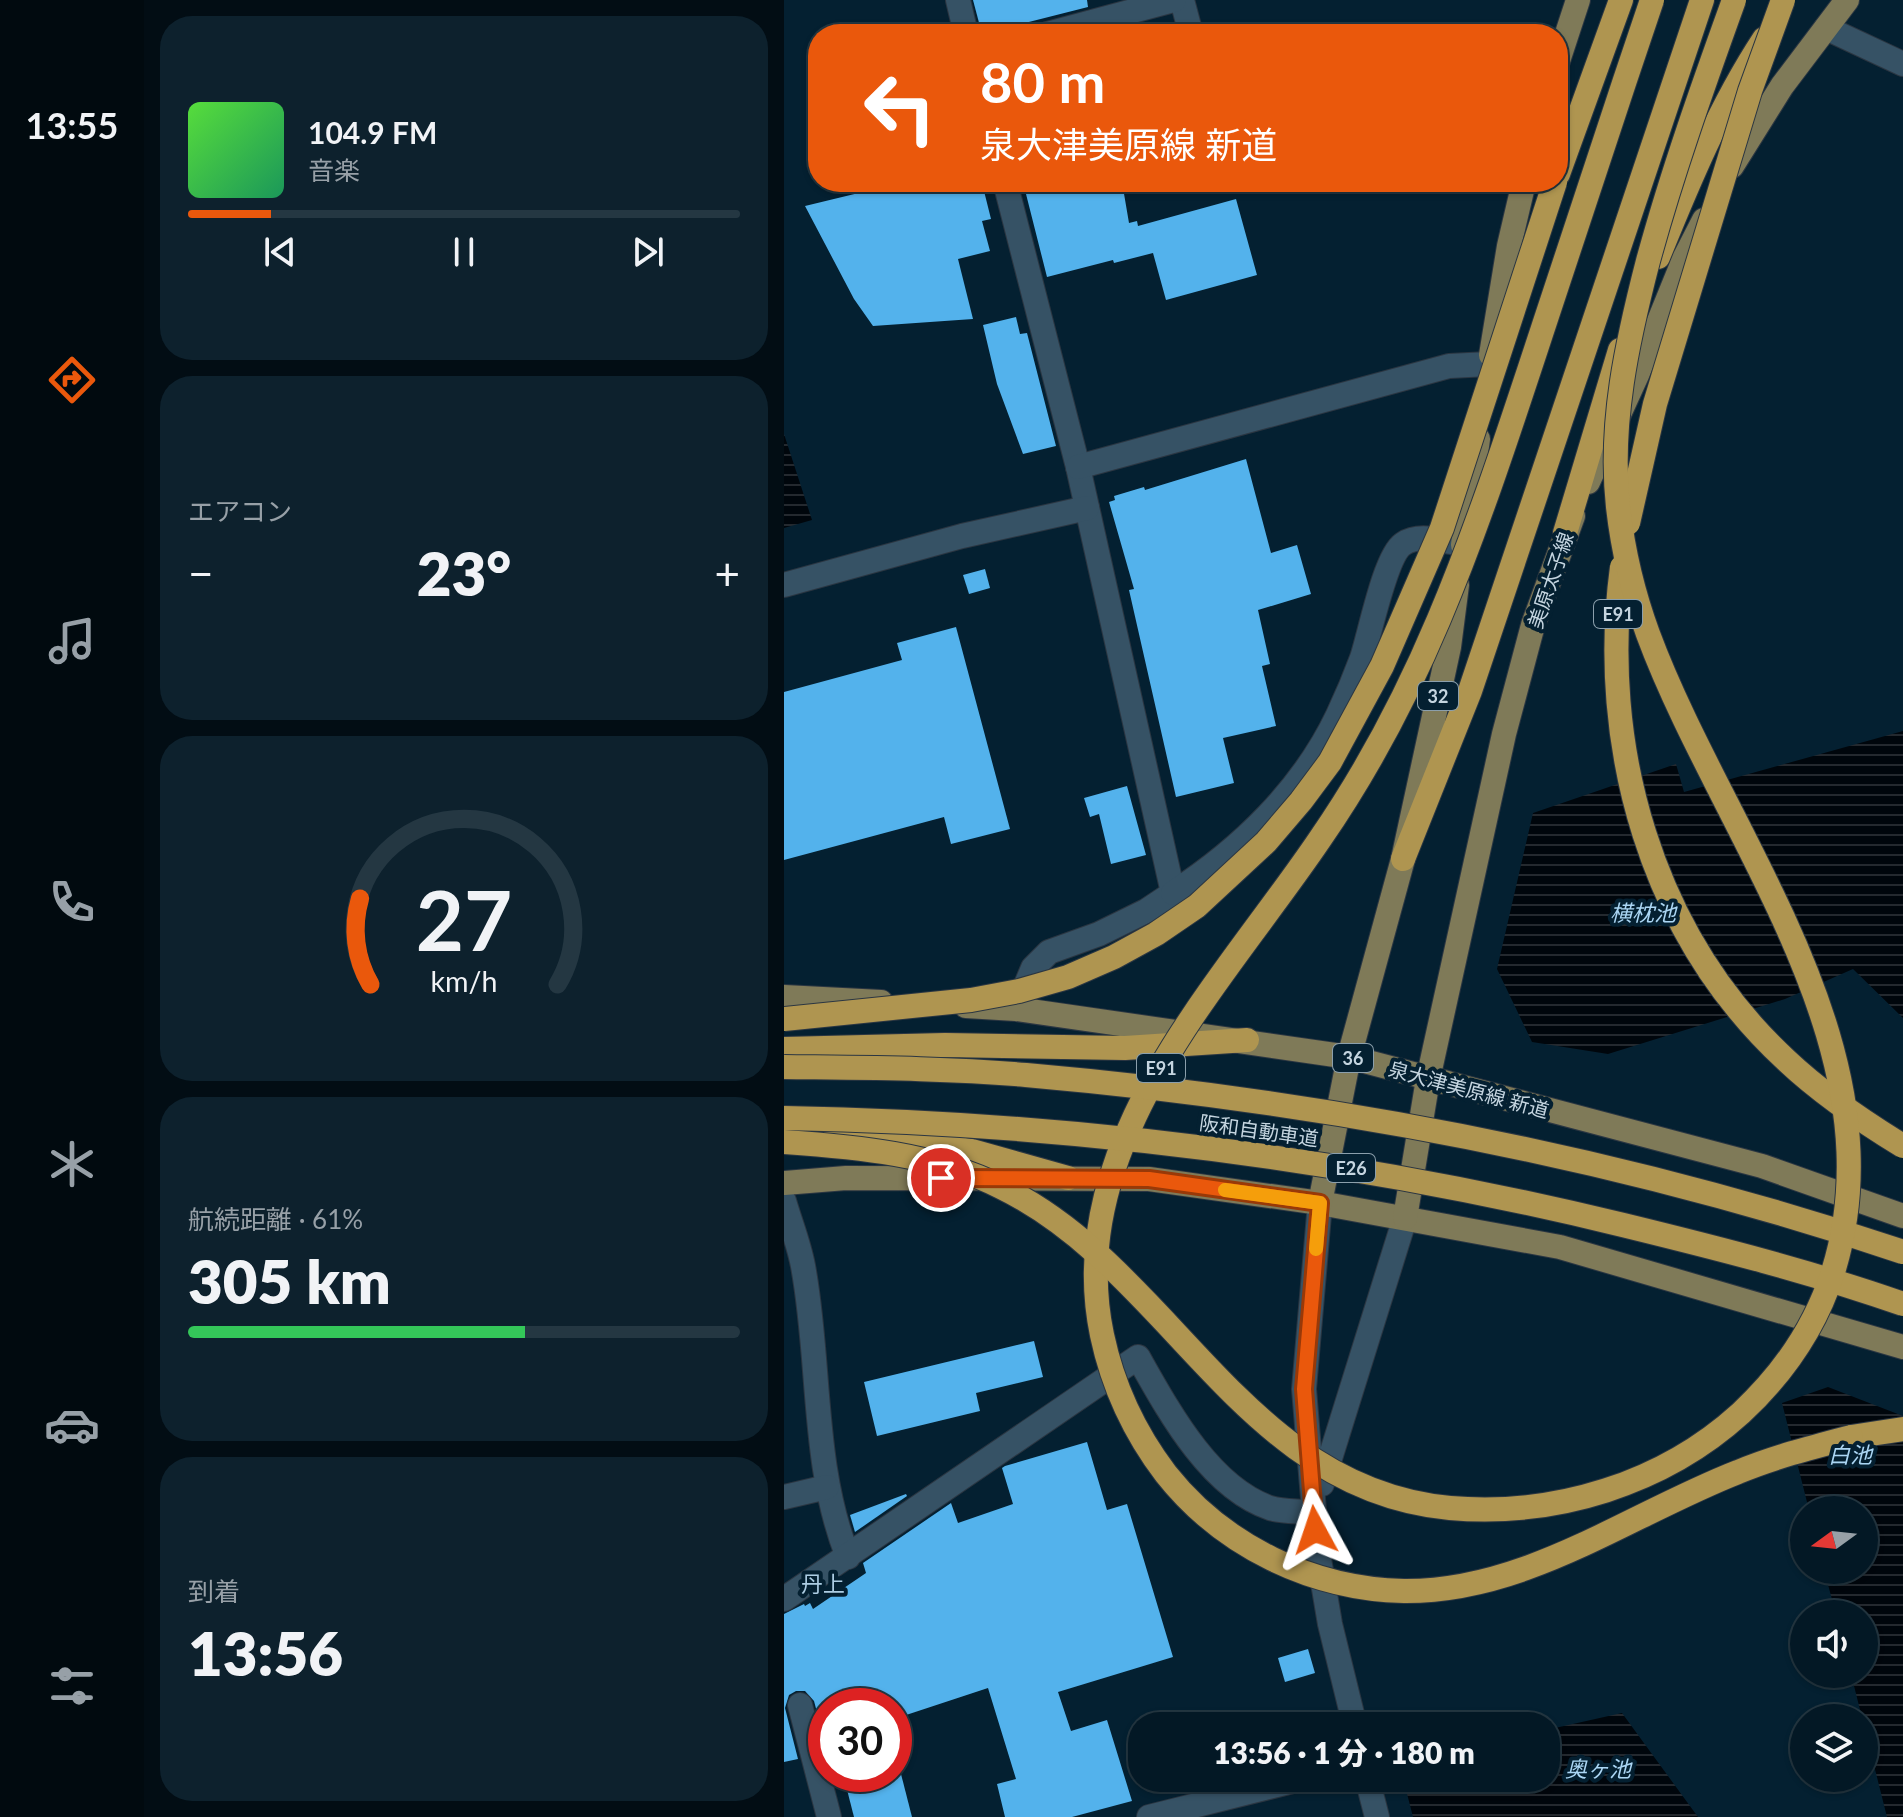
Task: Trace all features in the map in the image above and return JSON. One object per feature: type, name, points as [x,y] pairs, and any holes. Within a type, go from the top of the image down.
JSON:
[{"type":"highway","points":[[1568,146],[1621,0]]},
{"type":"highway","name":"E91","points":[[1652,0],[1503,447],[1439,620],[1364,770],[1311,853],[1232,960],[1136,1111],[1120,1149],[1100,1224],[1095,1269],[1098,1313],[1107,1359],[1123,1403],[1147,1449],[1177,1488],[1214,1525],[1258,1553],[1306,1573],[1353,1585],[1402,1591],[1453,1588],[1502,1577],[1559,1556],[1737,1472],[1836,1441],[1903,1429]]},
{"type":"highway","points":[[1403,859],[1470,691],[1702,0]]},
{"type":"highway","name":"E91","points":[[784,1140],[928,1161],[1004,1188],[1067,1230],[1109,1265],[1270,1430],[1312,1461],[1354,1484],[1398,1499],[1444,1508],[1485,1510],[1553,1504],[1606,1491],[1646,1475],[1711,1437],[1755,1400],[1784,1368],[1814,1320],[1840,1252],[1849,1208],[1852,1164],[1846,1102],[1835,1052],[1804,961],[1689,727],[1648,635],[1624,549],[1617,500],[1615,452],[1618,404],[1635,313],[1659,220],[1734,0]]},
{"type":"highway","name":"E91","points":[[1783,0],[1750,91],[1655,404],[1630,509],[1620,585],[1618,710],[1626,770],[1655,866],[1686,932],[1715,978],[1786,1060],[1865,1122],[1903,1146]]},
{"type":"highway","points":[[1565,533],[1616,359],[1669,231],[1714,128],[1745,68],[1790,0]]},
{"type":"highway","points":[[784,1019],[971,1000],[1068,977],[1156,934],[1197,906],[1266,842],[1330,762],[1382,666],[1442,528],[1552,192]]},
{"type":"highway","points":[[784,1049],[945,1045],[1125,1048],[1247,1040]]},
{"type":"highway","name":"阪和自動車道","points":[[784,1067],[1024,1075],[1212,1095],[1380,1122],[1555,1154],[1645,1176],[1734,1199],[1903,1252]]},
{"type":"highway","name":"阪和自動車道","points":[[784,1118],[1026,1128],[1216,1147],[1375,1172],[1558,1209],[1720,1248],[1903,1304]]},
{"type":"highway","points":[[784,1140],[817,1135],[896,1139],[972,1151],[1068,1178]]},
{"type":"main road","points":[[1568,30],[1578,0]]},
{"type":"main road","name":"美原太子線","points":[[1405,1218],[1428,1079],[1504,734],[1533,625],[1565,533],[1637,375],[1685,257],[1738,154],[1782,86],[1847,0]]},
{"type":"main road","name":"32","points":[[1320,1203],[1349,1057],[1403,859],[1449,647],[1489,364],[1522,192]]},
{"type":"main road","name":"泉大津美原線 新道","points":[[784,997],[1016,1009],[1349,1057],[1762,1166],[1903,1216]]},
{"type":"main road","points":[[784,1183],[846,1178],[1149,1179],[1320,1203],[1560,1247],[1903,1347]]},
{"type":"street","points":[[958,0],[964,24]]},
{"type":"street","points":[[1084,24],[1174,0]]},
{"type":"street","points":[[1182,0],[1188,24]]},
{"type":"street","points":[[1826,28],[1903,64]]},
{"type":"street","points":[[1008,192],[1078,467],[1173,893]]},
{"type":"street","points":[[1078,467],[1449,366],[1489,364]]},
{"type":"street","points":[[784,585],[962,536],[1087,508]]},
{"type":"street","points":[[1016,1009],[1033,968],[1049,952],[1099,934],[1146,911],[1210,869],[1275,808],[1305,769],[1337,717],[1362,658],[1391,559],[1402,544],[1419,537],[1463,544]]},
{"type":"street","points":[[784,1201],[803,1265],[827,1487],[835,1525],[848,1557]]},
{"type":"street","points":[[1320,1203],[1304,1389],[1313,1513],[1330,1624],[1352,1712]]},
{"type":"street","points":[[1313,1513],[1405,1218]]},
{"type":"street","points":[[784,1599],[1138,1357],[1173,1417],[1202,1455],[1236,1490],[1271,1509],[1313,1513]]},
{"type":"street","points":[[784,1497],[827,1487]]},
{"type":"street","points":[[800,1705],[829,1817]]},
{"type":"street","points":[[1161,1816],[1252,1792]]},
{"type":"street","points":[[1371,1792],[1377,1817]]},
{"type":"water","points":[[784,434],[812,520],[784,528]]},
{"type":"water","name":"横枕池","points":[[1903,731],[1903,1018],[1853,969],[1785,999],[1608,1054],[1532,1042],[1497,969],[1533,813],[1676,764],[1684,792]]},
{"type":"water","name":"白池","points":[[1828,1387],[1903,1416],[1903,1817],[1887,1817],[1878,1781],[1878,1704],[1859,1704],[1855,1688],[1878,1688],[1878,1600],[1832,1600],[1828,1584],[1878,1584],[1878,1496],[1805,1496],[1782,1403]]},
{"type":"water","name":"奥ヶ池","points":[[1622,1713],[1698,1817],[1413,1817],[1407,1792],[1560,1792],[1560,1727]]},
{"type":"building","points":[[973,0],[1087,0],[1088,7],[1021,24],[979,24]]},
{"type":"building","points":[[863,192],[984,192],[991,219],[982,221],[990,251],[958,259],[973,319],[873,326],[854,299],[805,206]]},
{"type":"building","points":[[1124,192],[1129,223],[1137,221],[1138,226],[1236,199],[1257,275],[1166,300],[1153,253],[1047,277],[1026,194]]},
{"type":"building","points":[[1016,317],[1020,334],[1027,333],[1056,446],[1023,454],[997,384],[983,325]]},
{"type":"building","points":[[1246,459],[1271,553],[1297,545],[1311,594],[1258,610],[1270,664],[1262,666],[1276,726],[1223,738],[1234,783],[1176,797],[1129,590],[1134,589],[1109,502],[1115,500],[1114,496],[1144,487],[1145,490]]},
{"type":"building","points":[[985,569],[990,588],[969,594],[963,575]]},
{"type":"building","points":[[956,627],[1010,829],[951,844],[944,817],[784,860],[784,692],[902,660],[897,643]]},
{"type":"building","points":[[1127,786],[1146,855],[1111,864],[1099,814],[1090,817],[1084,798]]},
{"type":"building","points":[[1034,1341],[1043,1377],[976,1393],[980,1411],[877,1436],[864,1382]]},
{"type":"building","points":[[1087,1442],[1107,1510],[1127,1504],[1173,1657],[1058,1692],[1071,1731],[1107,1720],[1132,1801],[1072,1817],[1005,1817],[997,1784],[1016,1779],[988,1688],[912,1713],[912,1688],[808,1688],[808,1694],[805,1691],[796,1691],[789,1695],[785,1708],[798,1759],[784,1762],[784,1614],[804,1604],[810,1603],[813,1609],[866,1573],[863,1563],[951,1503],[958,1523],[1013,1504],[1002,1468]]},
{"type":"building","points":[[907,1496],[855,1532],[850,1515]]},
{"type":"building","points":[[1308,1649],[1315,1673],[1285,1682],[1278,1658]]},
{"type":"building","points":[[848,1792],[906,1792],[912,1817],[854,1817]]},
{"type":"slow traffic","points":[[1225,1190],[1320,1203],[1316,1249]]},
{"type":"district","name":"丹上","points":[[823,1583]]},
{"type":"route","points":[[941,1178],[1149,1179],[1320,1203],[1304,1389],[1315,1530]]}]
